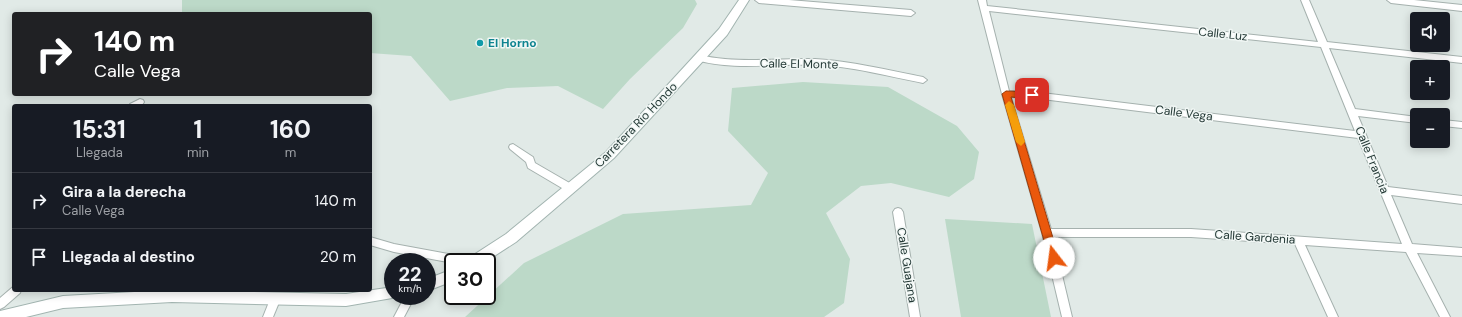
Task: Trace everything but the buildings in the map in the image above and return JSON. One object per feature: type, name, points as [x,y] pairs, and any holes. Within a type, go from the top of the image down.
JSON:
[{"type":"street","name":"Carretera Río Hondo","points":[[488,253],[511,238],[610,155],[723,32],[744,0]]},
{"type":"street","points":[[759,0],[911,13]]},
{"type":"street","name":"Calle Francia","points":[[1305,0],[1409,248],[1445,317]]},
{"type":"street","points":[[1392,0],[1462,8]]},
{"type":"street","points":[[983,4],[1006,94],[1047,233],[1067,317]]},
{"type":"street","name":"Calle Luz","points":[[983,4],[1462,60]]},
{"type":"street","name":"Calle El Monte","points":[[699,58],[717,63],[815,62],[847,65],[923,80]]},
{"type":"street","name":"Calle Vega","points":[[1006,94],[1042,96],[1362,135]]},
{"type":"street","points":[[1353,112],[1410,119]]},
{"type":"street","points":[[1450,124],[1462,125]]},
{"type":"street","points":[[513,146],[530,160],[531,165],[570,188]]},
{"type":"street","points":[[1385,190],[1462,200]]},
{"type":"street","name":"Calle Guajana","points":[[898,212],[915,317]]},
{"type":"street","name":"Calle Gardenia","points":[[1047,233],[1191,233],[1462,252]]},
{"type":"street","points":[[1298,240],[1333,317]]},
{"type":"street","points":[[372,242],[390,248],[444,256]]},
{"type":"street","points":[[0,304],[14,292]]},
{"type":"street","points":[[0,317],[63,302],[173,293],[275,300],[346,300],[384,294]]},
{"type":"street","points":[[268,317],[275,300]]},
{"type":"street","points":[[399,317],[405,305]]},
{"type":"green space","points":[[182,0],[695,0],[697,4],[683,28],[630,79],[603,109],[558,86],[507,88],[450,101],[411,56],[372,53],[372,12],[182,12]]},
{"type":"green space","points":[[803,82],[888,87],[957,126],[979,152],[974,179],[949,197],[891,183],[861,186],[826,213],[850,259],[844,303],[824,317],[465,317],[478,305],[496,305],[496,289],[524,263],[623,214],[751,205],[768,173],[728,131],[732,88]]},
{"type":"green space","points":[[945,219],[1032,224],[1051,317],[961,317]]},
{"type":"slow traffic","points":[[1009,105],[1021,142]]},
{"type":"place","name":"El Horno","points":[[480,43]]},
{"type":"route","points":[[1032,95],[1006,94],[1054,258]]}]
